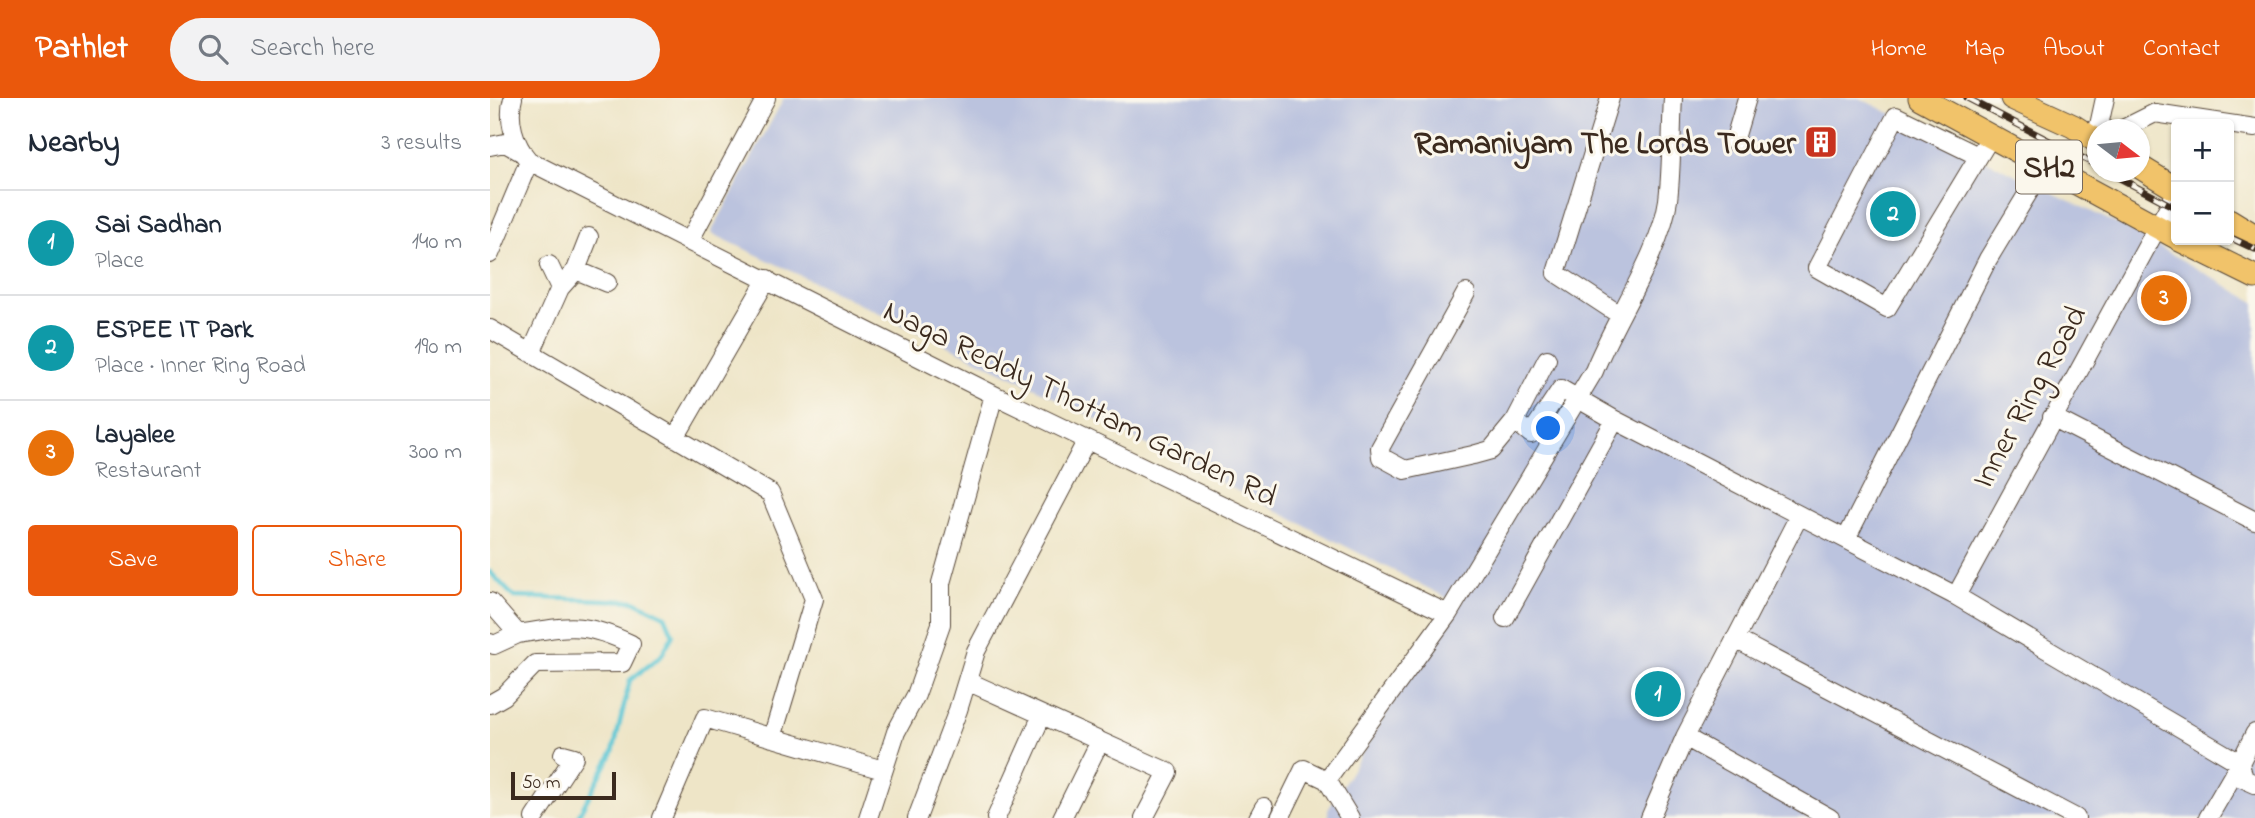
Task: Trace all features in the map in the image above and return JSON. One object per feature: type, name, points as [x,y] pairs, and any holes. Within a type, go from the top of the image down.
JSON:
[{"type":"main road","name":"SH2","points":[[1920,98],[2171,235]]},
{"type":"main road","name":"SH2","points":[[2012,98],[2087,132]]},
{"type":"main road","name":"Inner Ring Road","points":[[2150,174],[2171,188]]},
{"type":"main road","points":[[2234,223],[2255,236]]},
{"type":"main road","name":"SH2","points":[[2191,245],[2255,277]]},
{"type":"street","points":[[490,254],[507,147],[508,114],[513,98]]},
{"type":"street","points":[[690,240],[766,98]]},
{"type":"street","points":[[1610,98],[1556,273],[1620,315]]},
{"type":"street","points":[[1327,780],[1448,614],[1594,371],[1662,223],[1668,200],[1673,98]]},
{"type":"street","points":[[1734,142],[1747,98]]},
{"type":"street","points":[[2101,119],[2105,98]]},
{"type":"street","points":[[2143,119],[2155,113],[2255,128]]},
{"type":"street","points":[[1978,156],[1896,116],[1816,268],[1886,308],[1991,136]]},
{"type":"street","name":"Naga Reddy Thottam Garden Rd","points":[[507,147],[994,395],[1448,614]]},
{"type":"street","points":[[1846,539],[1988,259],[2045,165]]},
{"type":"street","name":"Inner Ring Road","points":[[1956,596],[2052,417],[2171,235]]},
{"type":"street","points":[[531,353],[560,288],[576,270],[589,237]]},
{"type":"street","points":[[549,265],[560,288]]},
{"type":"street","points":[[576,270],[607,283]]},
{"type":"street","points":[[676,438],[767,279]]},
{"type":"street","points":[[1466,293],[1380,448],[1381,457],[1405,470],[1491,450],[1515,422],[1547,359]]},
{"type":"street","points":[[490,329],[770,493],[814,599],[772,738]]},
{"type":"street","points":[[1515,422],[1531,434],[1561,389],[1615,420],[1956,596],[2239,763],[2244,779],[2255,784]]},
{"type":"street","points":[[868,818],[896,732],[916,695],[941,624],[941,583],[994,395]]},
{"type":"street","points":[[2052,417],[2255,521]]},
{"type":"street","points":[[1505,618],[1615,420]]},
{"type":"street","points":[[917,818],[976,651],[1087,440]]},
{"type":"street","points":[[1650,818],[1685,737],[1799,516]]},
{"type":"street","points":[[490,602],[526,633],[535,664]]},
{"type":"street","points":[[490,643],[494,645],[526,633],[567,626],[598,628],[631,644],[622,663],[535,664],[504,696],[490,704]]},
{"type":"street","points":[[1735,639],[2076,818]]},
{"type":"street","points":[[967,681],[1168,772],[1144,818]]},
{"type":"street","points":[[996,818],[1042,715]]},
{"type":"street","points":[[662,818],[705,718],[883,770]]},
{"type":"street","points":[[2208,818],[2255,733]]},
{"type":"street","points":[[1685,737],[1830,818]]},
{"type":"street","points":[[1062,818],[1100,741]]},
{"type":"street","points":[[534,818],[574,757],[563,754]]},
{"type":"street","points":[[1280,818],[1304,769],[1327,780],[1350,818]]},
{"type":"shaded area","points":[[784,98],[1859,98],[2135,233],[2255,302],[2255,818],[1328,818],[1328,810],[1453,601],[1012,376],[711,233]]},
{"type":"waterway","points":[[490,572],[514,597],[634,601],[665,616],[673,635],[661,656],[630,680],[613,752],[577,818]]},
{"type":"railway","points":[[1967,98],[2087,160]]},
{"type":"railway","points":[[2127,182],[2171,205]]},
{"type":"railway","points":[[2234,239],[2255,249]]},
{"type":"place","name":"Ramaniyam The Lords Tower","points":[[1821,142]]},
{"type":"place","name":"ESPEE IT Park","points":[[1893,214]]},
{"type":"place","name":"Layalee","points":[[2164,298]]},
{"type":"place","name":"Sai Sadhan","points":[[1658,694]]}]
